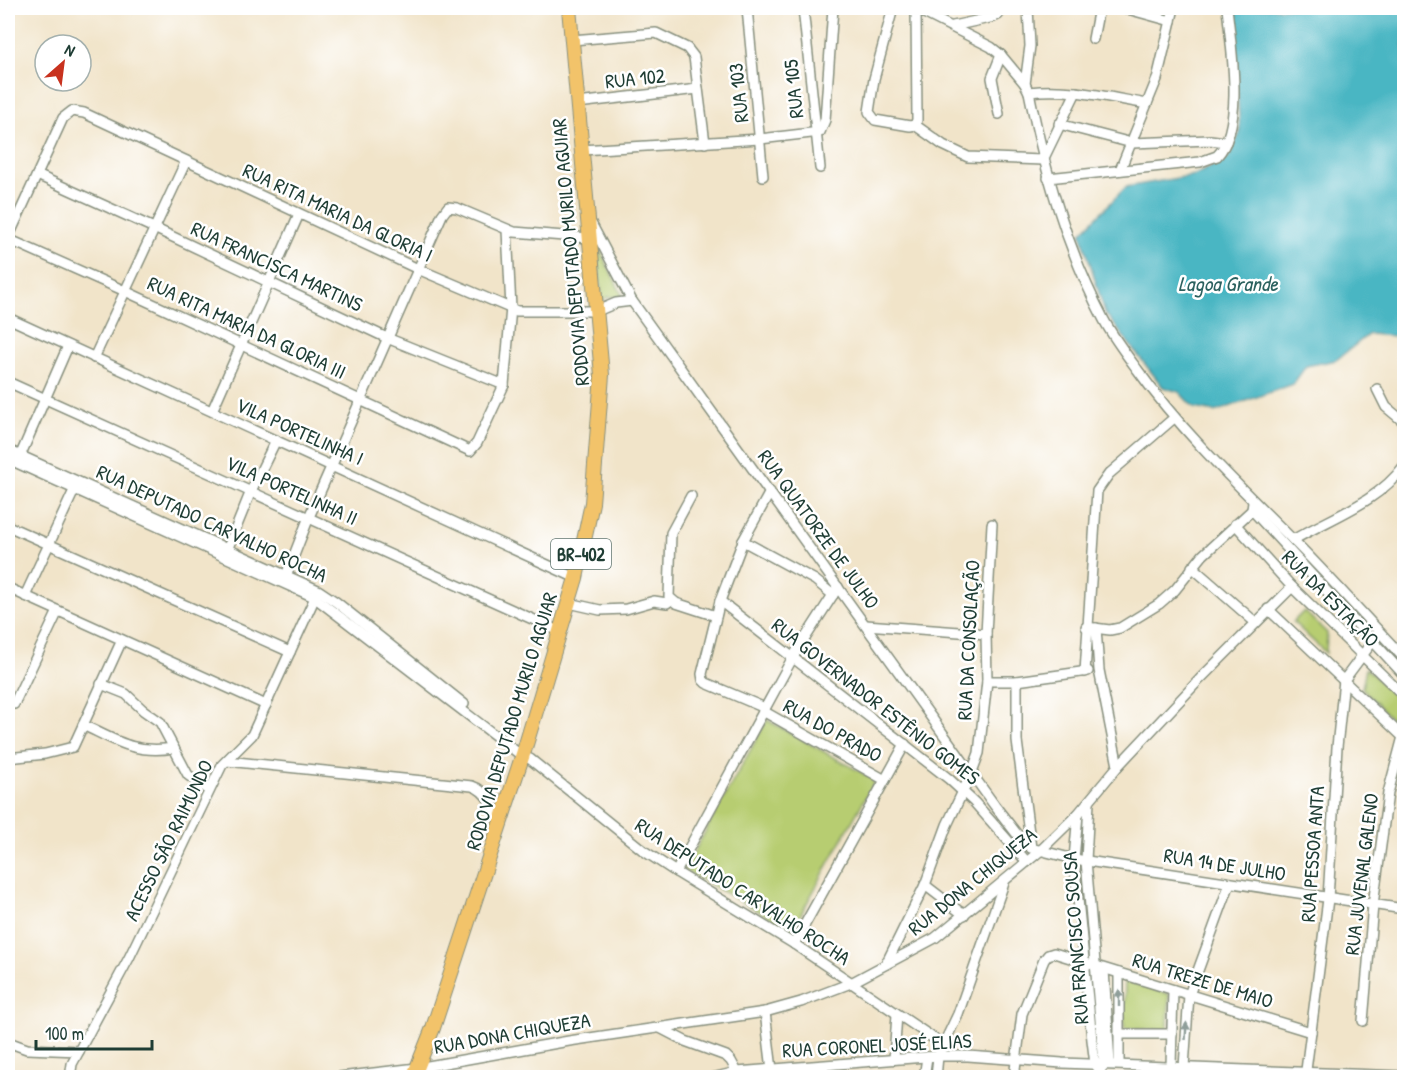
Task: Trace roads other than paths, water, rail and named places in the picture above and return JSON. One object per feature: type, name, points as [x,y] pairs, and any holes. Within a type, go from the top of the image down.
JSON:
[{"type":"highway","name":"RODOVIA DEPUTADO MURILO AGUIAR","points":[[415,1072],[433,1028],[500,824],[525,756],[576,578],[592,503],[602,375],[569,8]]},
{"type":"street","name":"RUA 103","points":[[747,8],[763,176]]},
{"type":"street","name":"RUA 105","points":[[803,8],[820,168]]},
{"type":"street","points":[[581,150],[705,143],[818,133],[825,120],[833,8]]},
{"type":"street","points":[[893,8],[873,85],[869,112],[873,118],[895,125],[910,126],[916,122]]},
{"type":"street","points":[[1043,160],[968,157],[942,145],[916,122],[915,8],[1001,55],[1027,88],[1076,92],[1147,104]]},
{"type":"street","points":[[952,27],[994,17],[1004,8]]},
{"type":"street","points":[[1031,8],[1027,88],[1043,160],[1072,249],[1104,320],[1174,418],[1252,506],[1404,658]]},
{"type":"street","points":[[1093,39],[1099,8]]},
{"type":"street","points":[[1124,8],[1172,21]]},
{"type":"street","points":[[1120,170],[1161,67],[1174,8]]},
{"type":"street","points":[[1048,178],[1208,161],[1220,152],[1231,132],[1233,118],[1227,8]]},
{"type":"street","points":[[572,40],[656,33],[687,48],[694,57],[705,143]]},
{"type":"street","points":[[999,114],[992,78],[1001,55]]},
{"type":"street","name":"RUA 102","points":[[577,103],[698,89]]},
{"type":"street","points":[[1043,160],[1076,92]]},
{"type":"street","name":"RUA RITA MARIA DA GLORIA I","points":[[37,175],[63,118],[72,111],[84,113],[418,269],[517,311],[597,311],[616,303],[632,301]]},
{"type":"street","points":[[1059,124],[1132,143],[1210,140],[1226,142]]},
{"type":"street","points":[[94,358],[186,160]]},
{"type":"street","points":[[8,238],[37,175]]},
{"type":"street","name":"RUA FRANCISCA MARTINS","points":[[37,175],[387,338],[504,385]]},
{"type":"street","points":[[284,579],[360,399],[442,215],[448,207],[457,208],[507,230],[535,235],[589,238]]},
{"type":"street","name":"RUA QUATORZE DE JULHO","points":[[586,213],[632,301],[770,492],[836,591],[866,625],[1016,833],[1036,850]]},
{"type":"street","points":[[212,411],[300,214]]},
{"type":"street","points":[[504,385],[511,308],[507,230]]},
{"type":"street","name":"RUA RITA MARIA DA GLORIA III","points":[[8,238],[470,451],[477,443],[504,385]]},
{"type":"street","name":"VILA PORTELINHA I","points":[[8,318],[576,578]]},
{"type":"street","points":[[15,459],[68,346]]},
{"type":"street","name":"VILA PORTELINHA II","points":[[8,382],[561,633]]},
{"type":"street","points":[[1377,389],[1386,407],[1404,422]]},
{"type":"street","points":[[1084,672],[1091,628],[1097,491],[1109,474],[1174,418]]},
{"type":"street","points":[[226,553],[251,491],[276,440]]},
{"type":"street","name":"RUA DEPUTADO CARVALHO ROCHA","points":[[8,450],[15,459],[316,594],[424,676],[644,851],[794,944],[942,1044]]},
{"type":"street","points":[[1293,540],[1370,499],[1395,478],[1404,466]]},
{"type":"street","points":[[25,596],[76,485]]},
{"type":"street","points":[[569,603],[600,610],[626,609],[654,601],[667,603],[671,600],[716,616],[742,541],[770,492]]},
{"type":"street","points":[[671,600],[669,590],[671,533],[691,496]]},
{"type":"street","points":[[1091,628],[1110,630],[1120,628],[1159,604],[1176,590],[1192,567],[1252,506]]},
{"type":"street","points":[[1252,506],[1293,540],[1373,642],[1404,675]]},
{"type":"street","name":"RUA DA CONSOLAÇÃO","points":[[886,964],[925,885],[947,825],[979,753],[987,681],[986,634],[992,524]]},
{"type":"street","name":"RUA DA ESTAÇÃO","points":[[1235,524],[1292,586],[1404,696]]},
{"type":"street","points":[[8,526],[48,546],[290,652]]},
{"type":"street","points":[[676,872],[793,657],[836,591],[742,541]]},
{"type":"street","points":[[1192,567],[1255,622]]},
{"type":"street","name":"RUA DONA CHIQUEZA","points":[[331,1077],[415,1072],[660,1028],[765,1012],[801,1002],[851,983],[935,938],[1004,883],[1027,862],[1036,850],[1078,814],[1118,766],[1292,586]]},
{"type":"street","points":[[8,588],[266,705]]},
{"type":"street","name":"ACESSO SÃO RAIMUNDO","points":[[70,1077],[72,1064],[177,861],[222,765],[252,735],[316,594]]},
{"type":"street","name":"RUA GOVERNADOR ESTÊNIO GOMES","points":[[720,601],[963,791],[1027,862]]},
{"type":"street","points":[[1268,609],[1404,735]]},
{"type":"street","points":[[14,704],[58,611]]},
{"type":"street","name":"RUA DO PRADO","points":[[716,616],[702,668],[703,680],[764,710],[885,780]]},
{"type":"street","points":[[866,625],[986,634]]},
{"type":"street","points":[[1091,628],[1118,766]]},
{"type":"street","points":[[8,758],[45,754],[73,747],[122,640]]},
{"type":"street","points":[[1344,680],[1373,642]]},
{"type":"street","points":[[987,681],[1017,681],[1099,670]]},
{"type":"street","name":"RUA PESSOA ANTA","points":[[1306,1075],[1328,899],[1337,747],[1344,680]]},
{"type":"street","points":[[1017,681],[1017,741],[1036,850]]},
{"type":"street","points":[[101,684],[126,694],[160,722],[188,775],[209,790]]},
{"type":"street","points":[[83,725],[131,748],[158,751],[174,748]]},
{"type":"street","name":"RUA JUVENAL GALENO","points":[[1363,1021],[1373,905],[1388,793],[1404,735]]},
{"type":"street","points":[[794,944],[905,744]]},
{"type":"street","points":[[227,761],[471,786],[482,790],[486,795],[500,824]]},
{"type":"street","name":"RUA FRANCISCO SOUSA","points":[[1089,802],[1085,915],[1096,1041],[1105,1067]]},
{"type":"street","name":"RUA FRANCISCO SOUSA","points":[[1078,814],[1074,859],[1085,915]]},
{"type":"street","name":"RUA 14 DE JULHO","points":[[1036,850],[1086,861],[1404,909]]},
{"type":"street","points":[[936,1077],[942,1044],[958,1014],[1004,883]]},
{"type":"street","points":[[1173,990],[1171,1066],[1178,1077],[1184,1066],[1188,995],[1230,883]]},
{"type":"street","points":[[925,885],[964,915]]},
{"type":"street","name":"RUA TREZE DE MAIO","points":[[1016,1059],[1022,1014],[1046,956],[1054,954],[1311,1032]]},
{"type":"street","name":"RUA FRANCISCO SOUSA","points":[[1104,969],[1105,1067]]},
{"type":"street","points":[[1105,1067],[1119,1034],[1119,973]]},
{"type":"street","points":[[765,1012],[772,1073]]},
{"type":"street","points":[[894,1059],[897,1014]]},
{"type":"street","points":[[660,1028],[675,1037],[726,1056],[731,1060],[737,1072]]},
{"type":"street","points":[[1119,1034],[1172,1034]]},
{"type":"street","points":[[8,1042],[27,1049],[79,1052]]},
{"type":"street","name":"RUA CORONEL JOSÉ ELIAS","points":[[712,1077],[737,1072],[772,1073],[938,1056],[1016,1059],[1105,1067],[1184,1066],[1306,1075],[1404,1076]]},
{"type":"street","points":[[924,1077],[927,1057]]},
{"type":"street","points":[[1014,1077],[1016,1059]]},
{"type":"water","name":"Lagoa Grande","points":[[1232,8],[1404,8],[1404,337],[1369,334],[1336,360],[1306,366],[1293,384],[1215,412],[1194,408],[1179,392],[1163,387],[1105,313],[1081,233],[1126,187],[1195,175],[1228,158],[1240,133]]}]
